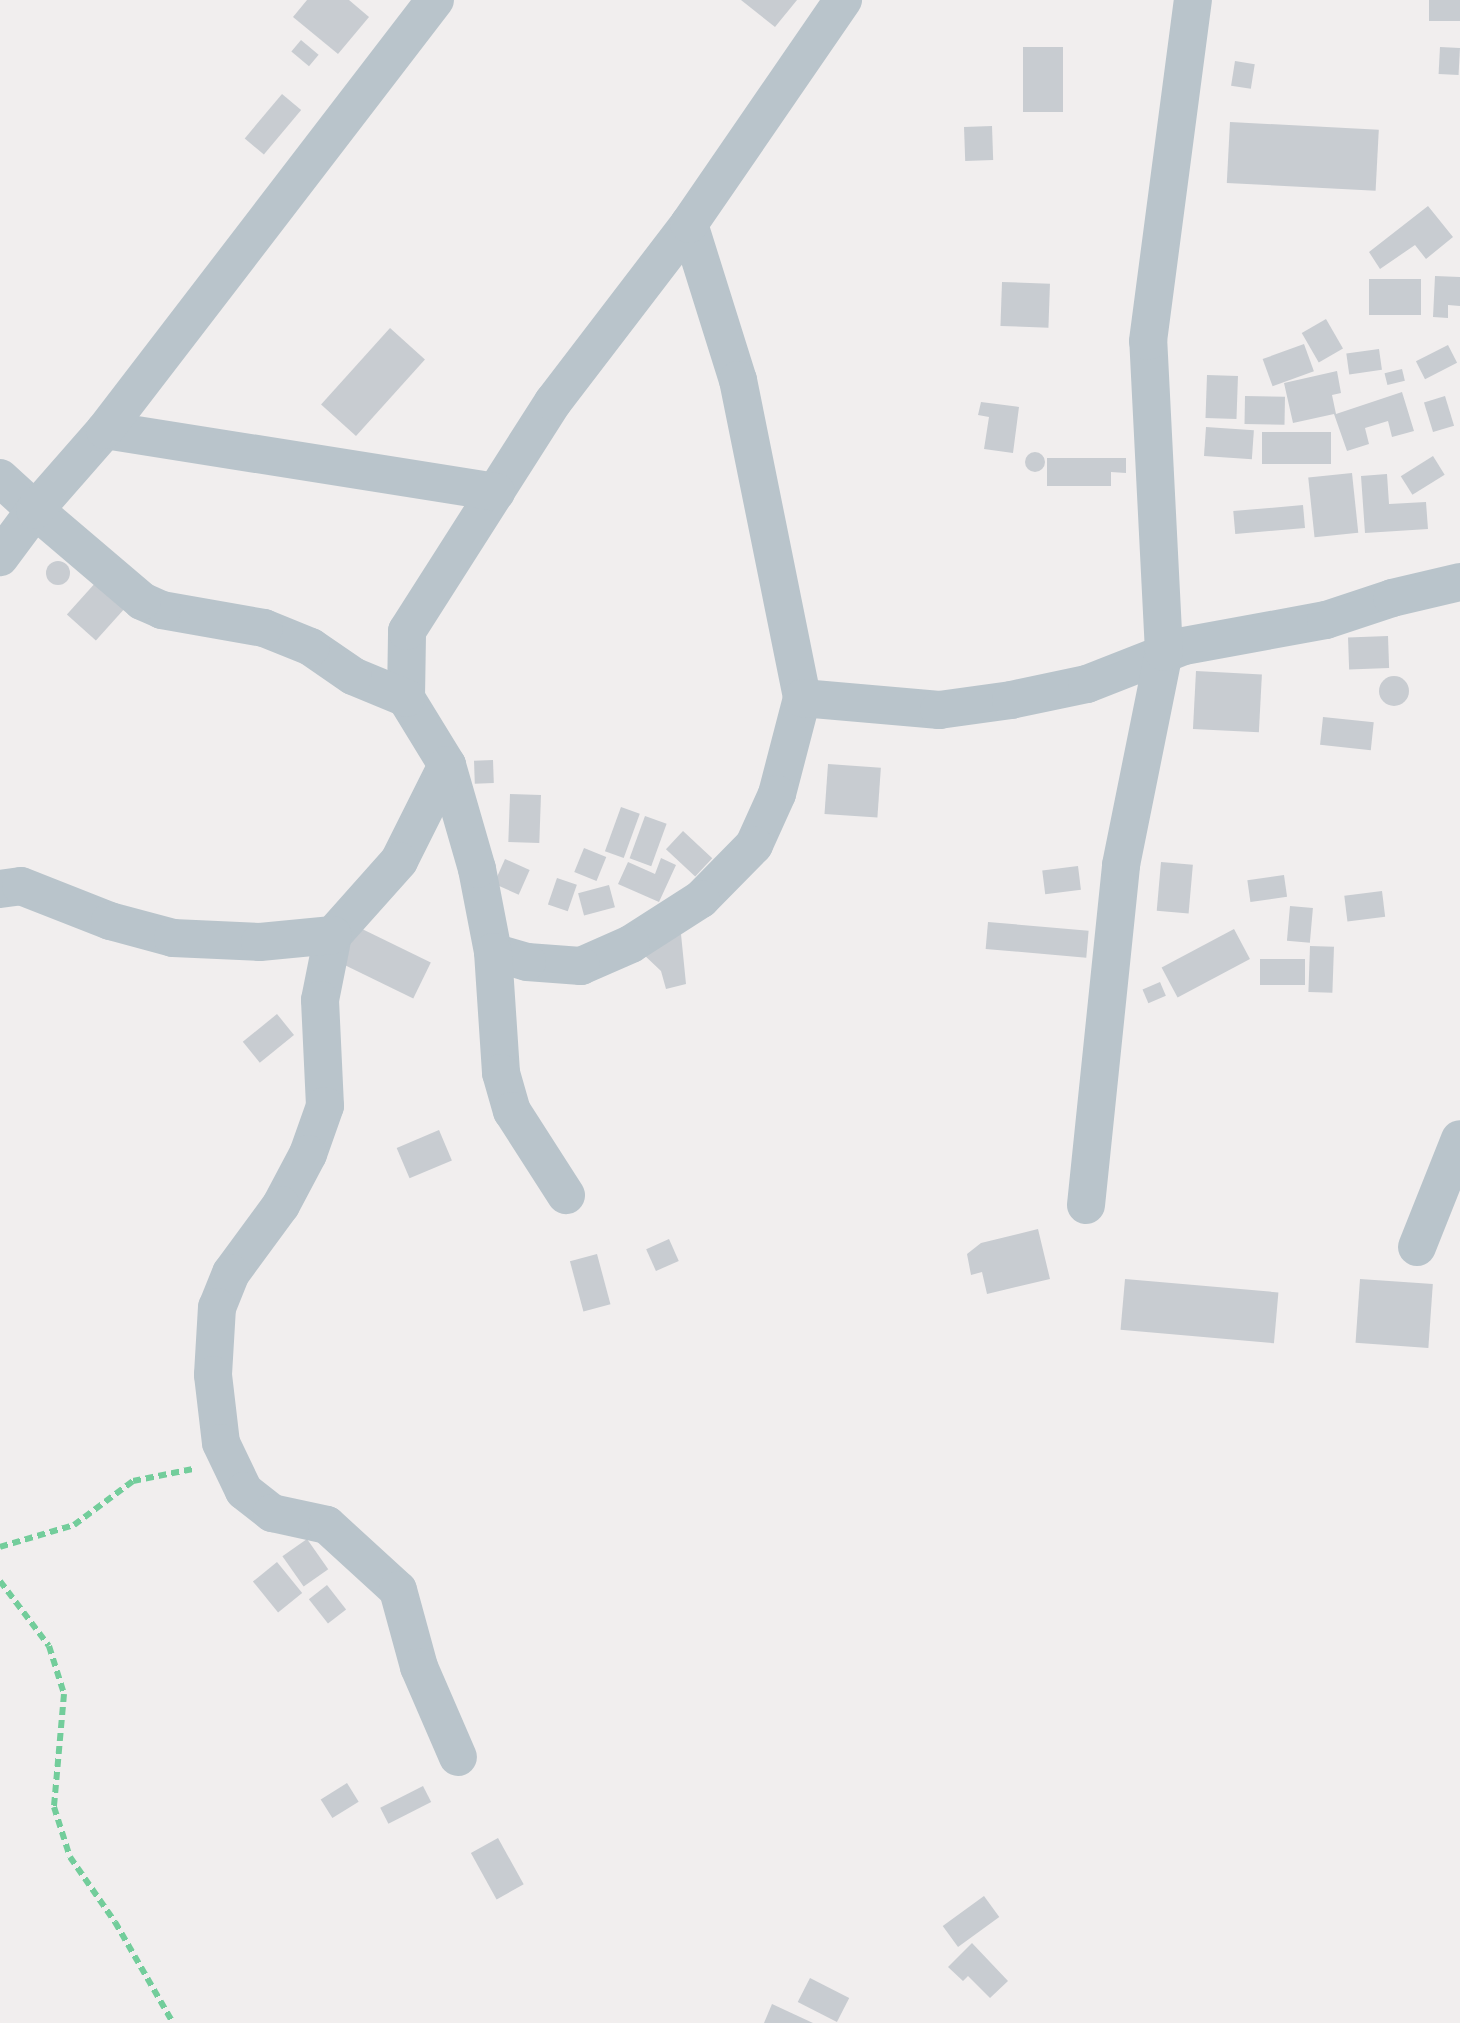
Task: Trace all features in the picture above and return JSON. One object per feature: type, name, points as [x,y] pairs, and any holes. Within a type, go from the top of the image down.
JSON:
[{"type":"street","points":[[0,557],[105,430],[434,0]]},
{"type":"street","points":[[566,1195],[512,1112],[506,1092],[501,1074],[493,952],[478,869],[447,765],[406,698],[407,631],[553,402],[689,224],[842,0]]},
{"type":"street","points":[[1086,1205],[1121,865],[1164,652],[1148,341],[1193,0]]},
{"type":"street","points":[[493,952],[528,962],[581,966],[632,944],[702,899],[754,845],[777,794],[802,698],[738,380],[689,224]]},
{"type":"street","points":[[105,430],[496,492]]},
{"type":"street","points":[[0,478],[142,602],[162,610],[264,628],[311,646],[354,676],[406,698]]},
{"type":"street","points":[[802,698],[939,710],[1088,684],[1164,652],[1218,637],[1326,620],[1392,598],[1460,582]]},
{"type":"street","points":[[447,765],[399,862],[333,935],[320,1000],[326,1106],[308,1154],[281,1205],[231,1273],[216,1307],[213,1375],[221,1443],[244,1491],[272,1513],[327,1525],[398,1590],[419,1667],[458,1757]]},
{"type":"street","points":[[0,889],[21,886],[110,920],[174,938],[260,942],[333,935]]},
{"type":"street","points":[[1417,1247],[1460,1139]]},
{"type":"path","points":[[0,1547],[74,1525],[133,1482],[228,1460]]},
{"type":"path","points":[[0,1581],[48,1646],[64,1694],[54,1807],[70,1856],[115,1922],[173,2023]]},
{"type":"building","points":[[307,0],[349,0],[369,17],[338,54],[293,17]]},
{"type":"building","points":[[741,0],[797,0],[775,27]]},
{"type":"building","points":[[1429,0],[1460,0],[1460,21],[1429,21]]},
{"type":"building","points":[[301,40],[319,55],[309,66],[291,51]]},
{"type":"building","points":[[1023,47],[1063,47],[1063,112],[1023,112]]},
{"type":"building","points":[[1440,47],[1460,48],[1459,75],[1439,74]]},
{"type":"building","points":[[1235,61],[1255,64],[1251,89],[1231,86]]},
{"type":"building","points":[[282,94],[301,110],[264,155],[245,138]]},
{"type":"building","points":[[1230,122],[1379,130],[1376,191],[1227,183]]},
{"type":"building","points":[[992,126],[993,160],[965,161],[964,127]]},
{"type":"building","points":[[1428,206],[1453,237],[1426,259],[1415,245],[1380,269],[1369,252]]},
{"type":"building","points":[[1435,276],[1460,277],[1460,306],[1448,305],[1448,318],[1433,317]]},
{"type":"building","points":[[1369,279],[1421,279],[1421,315],[1369,315]]},
{"type":"building","points":[[1002,282],[1050,284],[1048,328],[1000,326]]},
{"type":"building","points":[[1326,319],[1343,348],[1319,362],[1302,333]]},
{"type":"building","points":[[390,328],[425,359],[356,436],[321,405]]},
{"type":"building","points":[[1304,344],[1314,371],[1273,386],[1263,359]]},
{"type":"building","points":[[1448,345],[1457,363],[1425,379],[1416,361]]},
{"type":"building","points":[[1379,349],[1382,370],[1349,374],[1346,354]]},
{"type":"building","points":[[1402,369],[1405,381],[1387,385],[1385,373]]},
{"type":"building","points":[[1337,371],[1341,393],[1332,395],[1336,414],[1402,392],[1414,431],[1392,437],[1388,421],[1365,428],[1369,444],[1347,451],[1334,414],[1293,423],[1284,383]]},
{"type":"building","points":[[1207,375],[1238,376],[1236,419],[1205,418]]},
{"type":"building","points":[[1245,396],[1285,397],[1285,425],[1245,424]]},
{"type":"building","points":[[1445,396],[1454,426],[1433,432],[1424,402]]},
{"type":"building","points":[[981,402],[1019,407],[1013,453],[984,449],[989,417],[978,415]]},
{"type":"building","points":[[1206,427],[1254,430],[1252,459],[1204,456]]},
{"type":"building","points":[[1262,432],[1331,432],[1331,464],[1262,464]]},
{"type":"building","points":[[1035,452],[1045,462],[1035,472],[1025,462]]},
{"type":"building","points":[[1433,456],[1445,475],[1412,495],[1401,476]]},
{"type":"building","points":[[1047,458],[1126,458],[1126,473],[1111,472],[1111,486],[1047,486]]},
{"type":"building","points":[[1352,473],[1358,533],[1315,537],[1308,478]]},
{"type":"building","points":[[1387,474],[1389,504],[1426,502],[1428,529],[1365,533],[1361,476]]},
{"type":"building","points":[[1303,505],[1305,528],[1235,534],[1233,511]]},
{"type":"building","points":[[58,561],[70,573],[58,585],[46,573]]},
{"type":"building","points":[[97,581],[126,607],[96,641],[67,614]]},
{"type":"building","points":[[1388,636],[1389,668],[1349,669],[1348,637]]},
{"type":"building","points":[[1196,671],[1262,674],[1259,732],[1193,729]]},
{"type":"building","points":[[1394,676],[1405,680],[1409,691],[1405,702],[1394,706],[1383,702],[1379,691],[1383,680]]},
{"type":"building","points":[[1323,717],[1374,722],[1371,750],[1320,745]]},
{"type":"building","points":[[493,760],[494,783],[475,784],[474,761]]},
{"type":"building","points":[[828,764],[881,768],[877,818],[825,814]]},
{"type":"building","points":[[510,794],[541,795],[539,843],[508,842]]},
{"type":"building","points":[[621,807],[640,814],[624,858],[605,851]]},
{"type":"building","points":[[645,816],[667,824],[651,866],[630,858]]},
{"type":"building","points":[[683,831],[712,858],[695,877],[666,849]]},
{"type":"building","points":[[584,848],[606,857],[597,881],[574,872]]},
{"type":"building","points":[[661,858],[676,865],[659,902],[618,884],[628,862],[655,874]]},
{"type":"building","points":[[505,859],[530,870],[519,895],[494,884]]},
{"type":"building","points":[[1161,862],[1193,865],[1189,914],[1157,911]]},
{"type":"building","points":[[1078,866],[1081,890],[1045,894],[1042,870]]},
{"type":"building","points":[[1284,875],[1287,897],[1250,902],[1247,880]]},
{"type":"building","points":[[557,878],[577,885],[568,911],[548,904]]},
{"type":"building","points":[[609,885],[615,907],[584,915],[578,893]]},
{"type":"building","points":[[1382,891],[1385,917],[1347,921],[1344,896]]},
{"type":"building","points":[[1290,906],[1313,908],[1310,943],[1287,941]]},
{"type":"building","points":[[988,922],[1089,931],[1086,958],[986,949]]},
{"type":"building","points":[[358,927],[431,963],[413,998],[340,963]]},
{"type":"building","points":[[1234,929],[1250,959],[1178,998],[1162,967]]},
{"type":"building","points":[[681,934],[686,984],[666,989],[661,971],[642,953]]},
{"type":"building","points":[[1310,946],[1334,947],[1332,993],[1308,992]]},
{"type":"building","points":[[1260,959],[1305,959],[1305,985],[1260,985]]},
{"type":"building","points":[[1160,982],[1166,996],[1148,1003],[1143,989]]},
{"type":"building","points":[[277,1014],[294,1035],[260,1063],[243,1042]]},
{"type":"building","points":[[439,1130],[452,1160],[410,1178],[397,1148]]},
{"type":"building","points":[[1038,1229],[1050,1279],[987,1294],[982,1272],[971,1275],[967,1254],[981,1243]]},
{"type":"building","points":[[669,1239],[679,1261],[656,1271],[646,1249]]},
{"type":"building","points":[[597,1254],[610,1304],[583,1311],[570,1261]]},
{"type":"building","points":[[1125,1279],[1278,1292],[1274,1343],[1121,1330]]},
{"type":"building","points":[[1360,1279],[1433,1284],[1428,1348],[1356,1343]]},
{"type":"building","points":[[307,1539],[328,1569],[304,1587],[282,1556]]},
{"type":"building","points":[[277,1562],[302,1593],[278,1613],[253,1582]]},
{"type":"building","points":[[327,1585],[346,1609],[328,1624],[309,1599]]},
{"type":"building","points":[[347,1783],[359,1802],[332,1818],[321,1799]]},
{"type":"building","points":[[423,1786],[431,1802],[388,1824],[380,1808]]},
{"type":"building","points":[[498,1838],[524,1884],[497,1899],[471,1853]]},
{"type":"building","points":[[984,1896],[999,1917],[958,1947],[943,1926]]},
{"type":"building","points":[[972,1943],[1008,1981],[990,1998],[968,1976],[963,1981],[948,1967]]},
{"type":"building","points":[[810,1978],[849,1998],[837,2022],[798,2002]]},
{"type":"building","points":[[772,2004],[813,2023],[764,2023]]}]
